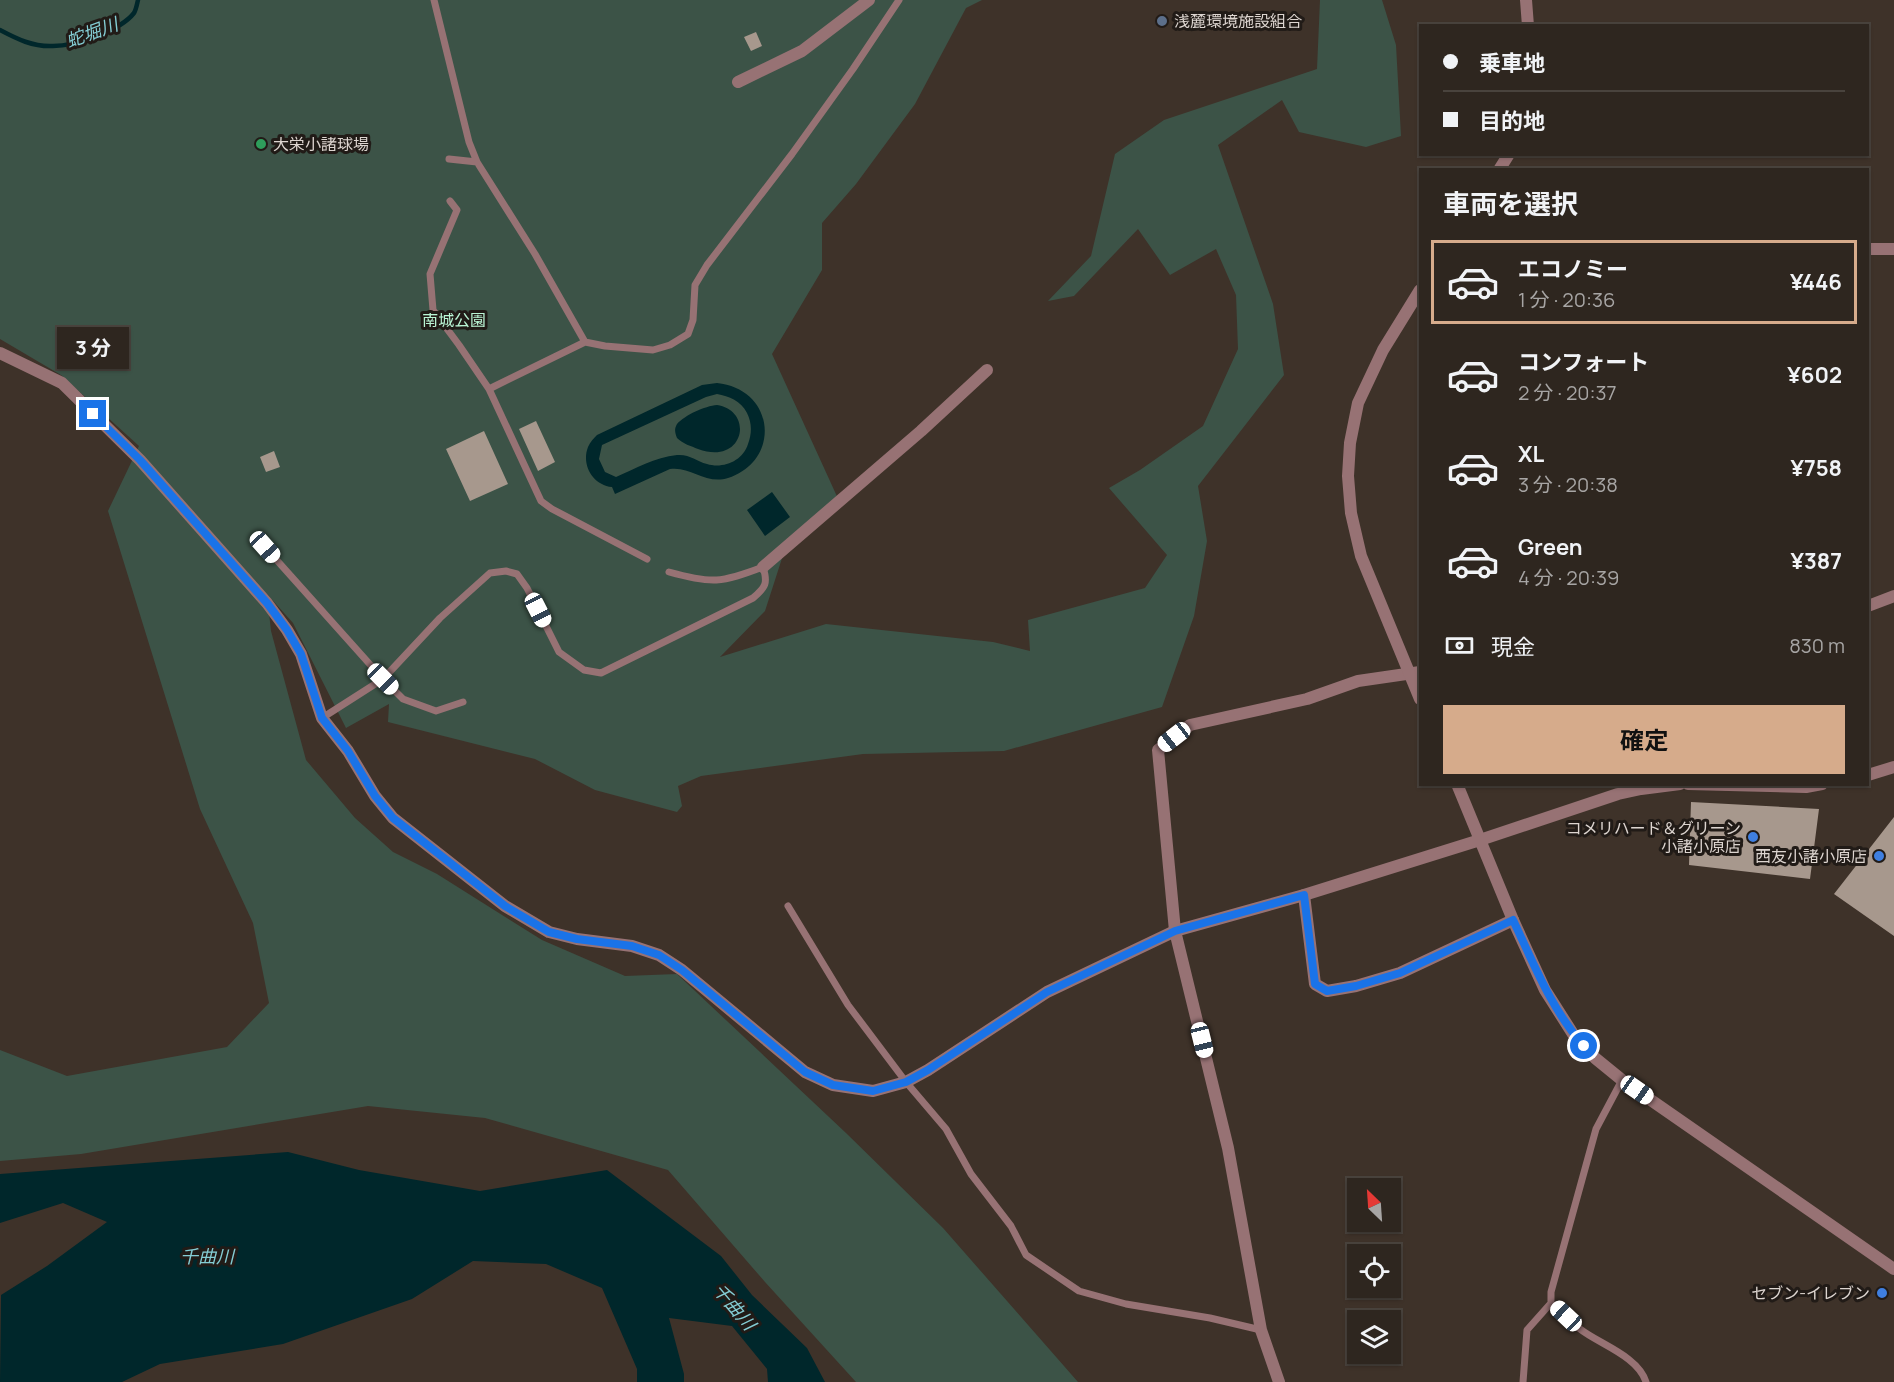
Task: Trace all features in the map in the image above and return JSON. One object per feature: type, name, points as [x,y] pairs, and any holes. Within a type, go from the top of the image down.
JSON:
[{"type":"street","points":[[738,82],[802,51],[869,0]]},
{"type":"street","points":[[1526,0],[1528,24]]},
{"type":"street","points":[[1869,249],[1894,249]]},
{"type":"street","points":[[1419,292],[1383,350],[1358,403],[1350,443],[1348,476],[1351,513],[1361,556],[1415,673],[1419,694]]},
{"type":"street","points":[[0,353],[62,383],[140,460],[260,595],[287,630],[301,654],[322,718],[348,751],[375,796],[393,818],[505,906],[549,932],[577,939],[632,946],[659,955],[682,970],[805,1072],[833,1085],[873,1091],[906,1082],[1047,992],[1175,931],[1304,895],[1618,794],[1664,786]]},
{"type":"street","points":[[763,567],[921,431],[987,370]]},
{"type":"street","points":[[1869,606],[1894,596]]},
{"type":"street","points":[[1279,1382],[1261,1330],[1228,1148],[1175,931],[1158,750],[1190,725],[1307,699],[1358,681],[1415,673]]},
{"type":"street","points":[[1869,775],[1894,767]]},
{"type":"street","points":[[1458,786],[1513,920],[1545,990],[1573,1034],[1595,1058],[1622,1080],[1894,1269]]},
{"type":"street","points":[[1774,786],[1811,786]]},
{"type":"street","points":[[1304,895],[1315,984],[1327,991],[1356,986],[1400,973],[1513,920]]},
{"type":"lane","points":[[434,0],[469,142],[477,162],[535,254],[585,342]]},
{"type":"lane","points":[[489,389],[585,342],[653,350],[670,345],[688,334],[693,320],[695,285],[706,265],[792,154],[899,0]]},
{"type":"lane","points":[[449,159],[477,162]]},
{"type":"lane","points":[[450,201],[457,210],[430,274],[433,310],[489,389],[541,501],[647,559]]},
{"type":"lane","points":[[265,547],[403,699],[436,711],[463,702]]},
{"type":"lane","points":[[322,718],[383,679],[440,618],[490,573],[506,571],[517,574],[527,588],[559,652],[584,670],[601,674],[753,598],[763,590],[767,579],[763,567],[728,580],[709,581],[669,572]]},
{"type":"lane","points":[[788,906],[848,1005],[906,1082],[946,1129],[971,1174],[1011,1226],[1026,1256],[1078,1291],[1126,1304],[1210,1318],[1261,1330]]},
{"type":"lane","points":[[1523,1382],[1527,1330],[1551,1303],[1551,1292],[1596,1129],[1622,1080]]},
{"type":"lane","points":[[1551,1303],[1580,1329],[1616,1351],[1643,1373],[1646,1382]]},
{"type":"green space","name":"南城公園","points":[[0,0],[982,0],[966,8],[915,104],[856,184],[822,223],[822,270],[772,354],[840,503],[785,549],[765,611],[720,657],[826,624],[993,642],[1030,651],[1028,620],[1145,588],[1167,555],[1109,488],[1140,470],[1203,426],[1238,349],[1236,295],[1216,249],[1170,275],[1138,229],[1074,296],[1048,301],[1091,256],[1115,154],[1164,120],[1317,69],[1320,0],[1382,0],[1396,45],[1401,136],[1366,147],[1299,132],[1282,100],[1218,145],[1273,304],[1284,375],[1198,486],[1207,541],[1194,616],[1162,707],[1004,751],[863,754],[701,776],[678,786],[682,806],[677,812],[595,790],[535,759],[388,722],[389,704],[346,728],[293,623],[267,594],[271,631],[306,760],[355,818],[393,852],[437,874],[542,940],[625,976],[677,974],[943,1228],[1078,1382],[856,1382],[668,1170],[485,1118],[368,1106],[81,1154],[0,1161],[0,1050],[67,1076],[227,1047],[269,1003],[253,923],[200,809],[108,511],[139,446],[61,375],[0,339]]},
{"type":"water","points":[[717,383],[736,388],[751,398],[760,411],[764,426],[764,442],[757,456],[745,469],[720,480],[685,470],[670,469],[615,494],[612,487],[594,478],[586,461],[586,454],[590,443],[597,435],[702,385]],"holes":[[[721,395],[741,405],[750,421],[751,432],[748,444],[737,459],[726,464],[713,465],[677,455],[653,461],[616,477],[605,472],[599,459],[602,445],[706,397]]]},
{"type":"water","points":[[717,405],[729,409],[737,417],[740,426],[739,436],[734,444],[726,450],[714,452],[698,449],[677,438],[675,428],[685,417]]},
{"type":"water","points":[[772,492],[790,517],[765,536],[747,510]]},
{"type":"water","name":"千曲川","points":[[288,1152],[359,1170],[480,1191],[607,1170],[721,1256],[752,1295],[807,1348],[825,1382],[768,1382],[767,1369],[732,1326],[669,1318],[684,1374],[684,1382],[637,1382],[637,1369],[602,1288],[546,1264],[473,1261],[412,1299],[283,1344],[160,1364],[122,1382],[0,1382],[1,1295],[47,1266],[107,1222],[63,1203],[0,1223],[0,1174]]},
{"type":"building","points":[[756,32],[762,46],[751,51],[744,37]]},
{"type":"building","points":[[536,421],[555,462],[538,471],[519,429]]},
{"type":"building","points":[[484,431],[508,484],[470,501],[446,449]]},
{"type":"building","points":[[274,451],[280,467],[266,472],[260,457]]},
{"type":"building","name":"コメリハード＆グリーン 小諸小原店","points":[[1691,802],[1819,809],[1810,879],[1689,865]]},
{"type":"building","name":"西友小諸小原店","points":[[1894,817],[1894,936],[1834,894]]},
{"type":"waterway","name":"蛇堀川","points":[[0,30],[32,44],[53,46],[73,43],[119,26],[134,13],[138,0]]},
{"type":"place","name":"浅麓環境施設組合","points":[[1162,21]]},
{"type":"place","name":"大栄小諸球場","points":[[261,144]]},
{"type":"place","name":"コメリハード＆グリーン 小諸小原店","points":[[1753,837]]},
{"type":"place","name":"西友小諸小原店","points":[[1879,856]]},
{"type":"place","name":"セブン-イレブン","points":[[1882,1293]]},
{"type":"route","points":[[93,414],[140,460],[267,603],[301,654],[322,718],[348,751],[375,796],[393,818],[505,906],[549,932],[577,939],[632,946],[659,955],[682,970],[805,1072],[833,1085],[873,1091],[906,1082],[1047,992],[1175,931],[1304,895],[1315,984],[1327,991],[1356,986],[1400,973],[1513,920],[1545,990],[1573,1034],[1584,1046]]}]
